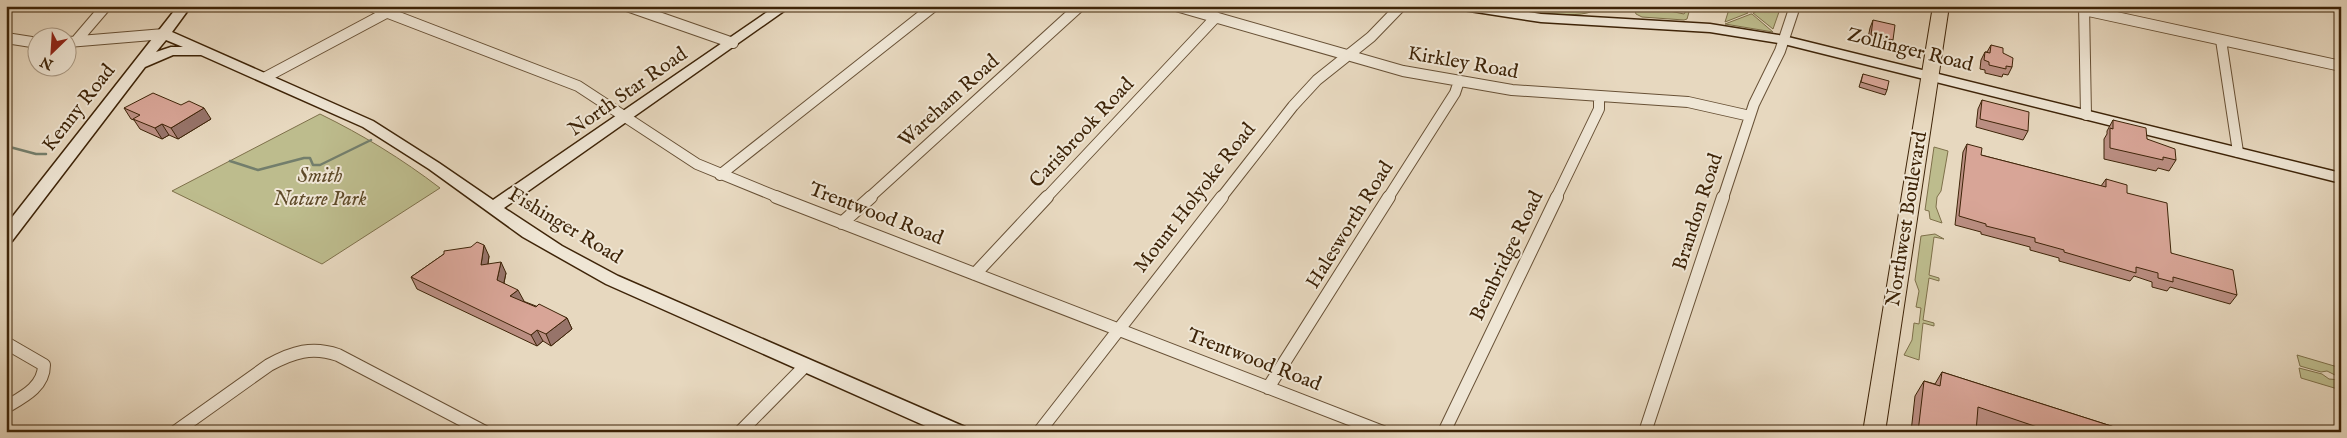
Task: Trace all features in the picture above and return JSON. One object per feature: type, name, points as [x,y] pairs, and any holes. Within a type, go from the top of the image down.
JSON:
[{"type":"main road","name":"Kenny Road","points":[[6,237],[185,6]]},
{"type":"main road","name":"North Star Road","points":[[493,208],[785,6]]},
{"type":"main road","name":"Zollinger Road","points":[[1463,6],[1541,18],[1710,28],[1784,40],[2341,178]]},
{"type":"main road","name":"Northwest Boulevard","points":[[1874,432],[1941,6]]},
{"type":"main road","name":"Fishinger Road","points":[[164,34],[333,107],[394,139],[556,250],[612,280],[958,432]]},
{"type":"main road","points":[[139,65],[173,51],[213,54]]},
{"type":"street","points":[[78,35],[106,6]]},
{"type":"street","name":"Trentwood Road","points":[[370,6],[570,83],[602,100],[677,153],[720,175],[1383,432]]},
{"type":"street","points":[[627,6],[733,43]]},
{"type":"street","points":[[720,175],[934,6]]},
{"type":"street","name":"Wareham Road","points":[[842,223],[1080,6]]},
{"type":"street","name":"Kirkley Road","points":[[1176,6],[1403,71],[1512,90],[1688,102],[1750,116]]},
{"type":"street","name":"Mount Holyoke Road","points":[[1039,432],[1293,106],[1317,80],[1371,37],[1401,6]]},
{"type":"street","name":"Brandon Road","points":[[1645,432],[1750,116],[1784,40],[1794,6]]},
{"type":"street","points":[[2337,6],[2341,7]]},
{"type":"street","points":[[2086,115],[2084,8],[2341,66]]},
{"type":"street","points":[[266,77],[386,12]]},
{"type":"street","name":"Carisbrook Road","points":[[975,274],[1216,18]]},
{"type":"street","points":[[78,41],[164,34]]},
{"type":"street","points":[[6,38],[28,41]]},
{"type":"street","points":[[2221,40],[2238,152]]},
{"type":"street","name":"Halesworth Road","points":[[1268,388],[1456,93],[1459,81]]},
{"type":"street","name":"Bembridge Road","points":[[1444,432],[1599,109],[1600,96]]},
{"type":"street","points":[[6,343],[44,365],[45,373],[34,388],[6,407]]},
{"type":"street","points":[[175,432],[269,365],[286,356],[304,351],[324,350],[338,355],[485,432]]},
{"type":"street","points":[[740,432],[806,365]]},
{"type":"green space","points":[[1492,6],[1599,6],[1592,11],[1567,15]]},
{"type":"green space","points":[[1633,6],[1646,6],[1684,14],[1686,11],[1689,12],[1687,19],[1684,20],[1642,17],[1636,14]]},
{"type":"green space","points":[[1730,6],[1743,6],[1748,13],[1725,22]]},
{"type":"green space","points":[[1768,6],[1780,9],[1773,29],[1753,13]]},
{"type":"green space","points":[[1752,14],[1773,32],[1725,24]]},
{"type":"green space","name":"Smith Nature Park","points":[[320,114],[382,148],[440,188],[322,264],[172,191]]},
{"type":"green space","points":[[1934,147],[1948,151],[1941,191],[1937,197],[1936,207],[1942,223],[1930,219],[1929,211],[1925,210]]},
{"type":"green space","points":[[1935,234],[1944,239],[1934,237],[1929,275],[1939,278],[1939,281],[1929,278],[1923,320],[1934,323],[1934,326],[1923,323],[1919,360],[1904,355],[1912,340],[1914,323],[1919,324],[1921,308],[1916,307],[1919,291],[1915,280],[1921,236]]},
{"type":"green space","points":[[2297,355],[2341,368],[2341,378],[2327,371],[2321,372],[2300,366]]},
{"type":"green space","points":[[2299,368],[2322,374],[2329,379],[2341,380],[2341,390],[2301,378]]},
{"type":"building","points":[[1873,20],[1895,25],[1893,40],[1871,35]]},
{"type":"building","points":[[1991,45],[2003,48],[2003,53],[2013,58],[2012,67],[2006,66],[2006,69],[1989,65],[1989,62],[1984,60],[1985,52],[1990,53]]},
{"type":"building","points":[[1863,74],[1889,81],[1887,90],[1861,82]]},
{"type":"building","points":[[153,93],[181,105],[189,101],[204,108],[171,128],[162,124],[155,128],[133,119],[140,115],[124,108]]},
{"type":"building","points":[[1982,100],[2029,112],[2028,131],[1980,119]]},
{"type":"building","points":[[2113,120],[2146,128],[2147,139],[2175,149],[2176,160],[2163,157],[2163,160],[2110,148],[2110,128],[2113,129]]},
{"type":"building","points":[[1967,144],[1982,148],[1981,155],[2106,187],[2106,179],[2127,185],[2127,193],[2167,203],[2171,253],[2233,270],[2237,295],[2173,277],[2173,282],[2158,278],[2158,273],[2136,267],[2136,273],[2035,242],[2035,238],[1986,226],[1986,224],[1959,216]]},
{"type":"building","points":[[477,242],[484,245],[481,265],[501,262],[497,280],[518,290],[510,296],[536,307],[539,304],[567,318],[546,334],[537,330],[531,335],[411,277],[444,254],[444,251],[471,247]]},
{"type":"building","points":[[1942,372],[2130,432],[2052,432],[1978,407],[1976,432],[1918,432],[1924,381],[1940,386]]},
{"type":"waterway","points":[[230,161],[258,170],[304,158],[310,158],[313,165],[320,165],[371,140]]},
{"type":"waterway","points":[[6,146],[36,154],[46,154]]}]
